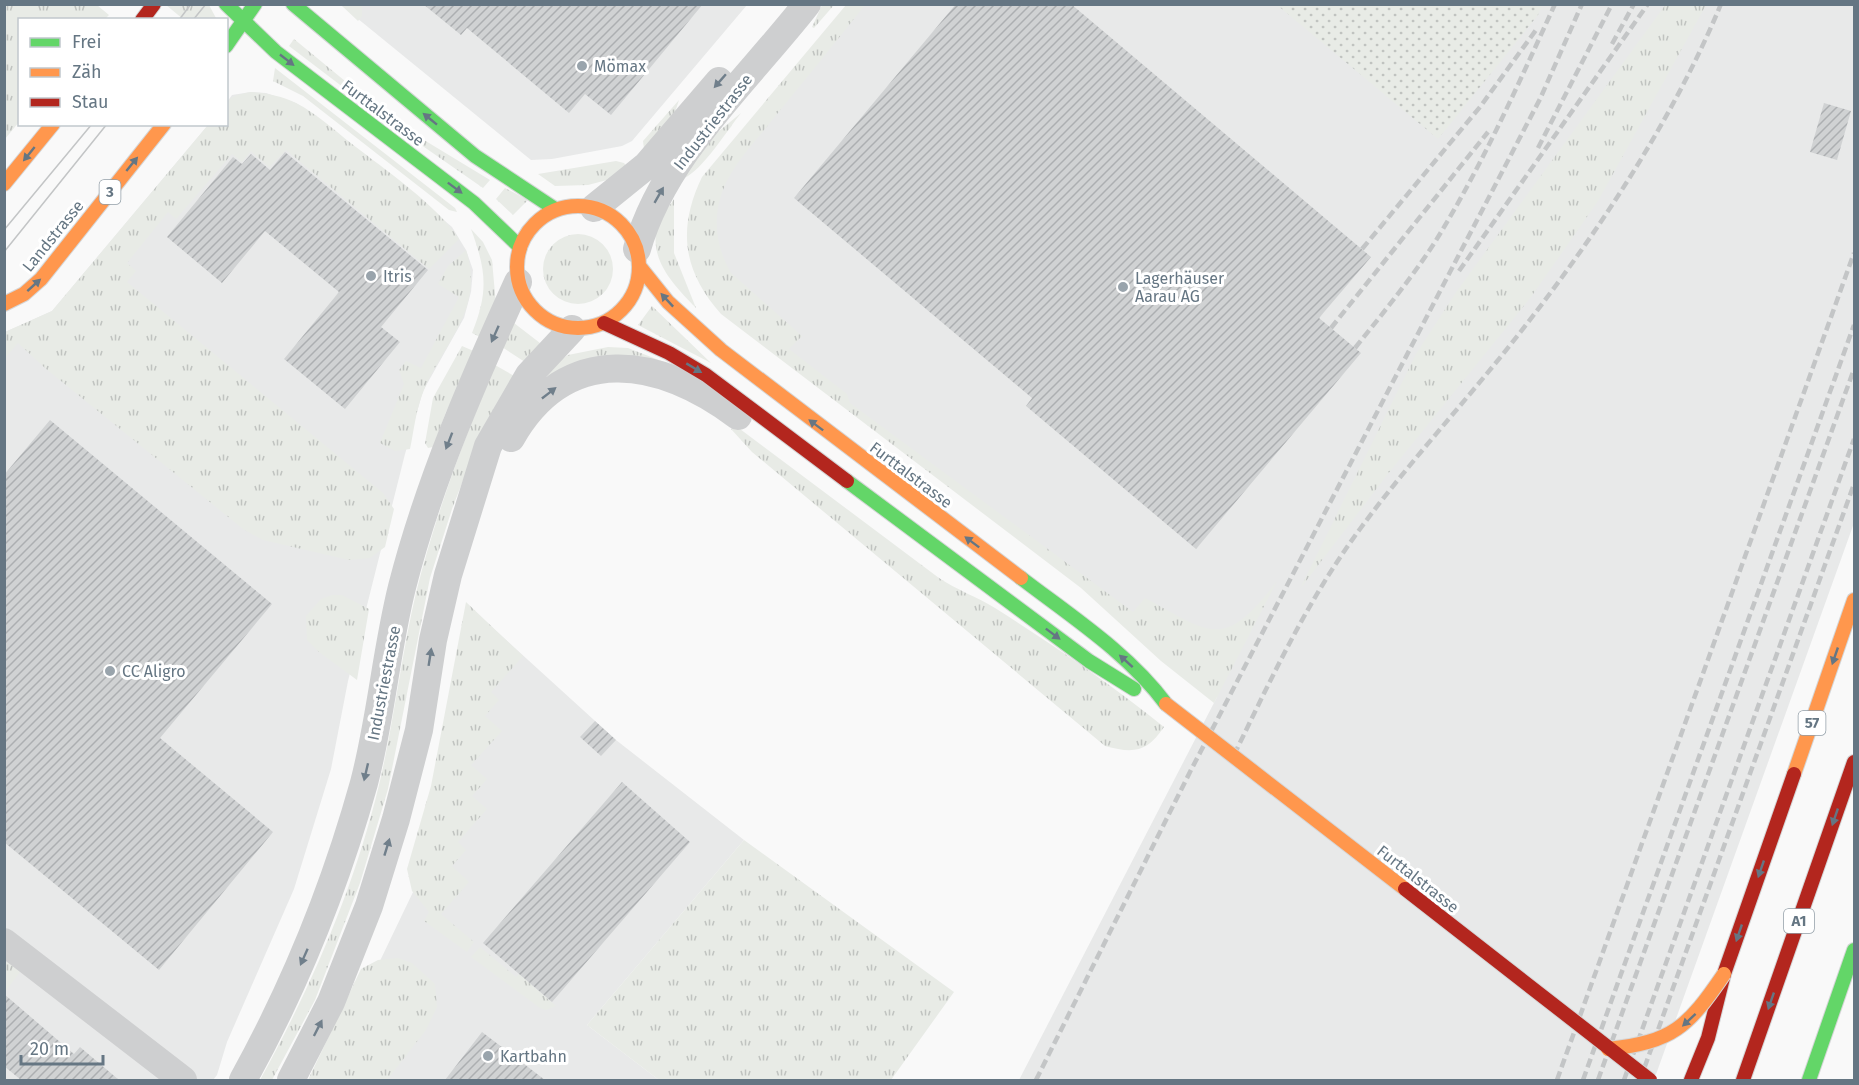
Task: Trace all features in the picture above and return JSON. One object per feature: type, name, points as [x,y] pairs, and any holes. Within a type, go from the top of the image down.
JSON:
[{"type":"main road","points":[[144,18],[154,4]]},
{"type":"main road","name":"Furttalstrasse","points":[[226,4],[242,22],[285,58],[474,203],[520,247]]},
{"type":"main road","points":[[228,43],[255,4]]},
{"type":"main road","name":"Furttalstrasse","points":[[293,4],[475,156],[555,209]]},
{"type":"main road","points":[[4,184],[51,126]]},
{"type":"main road","name":"Landstrasse","points":[[4,304],[24,294],[41,279],[162,126]]},
{"type":"main road","points":[[571,206],[594,208],[618,220],[629,232],[638,258],[637,285],[630,301],[618,314],[604,323],[589,328],[572,329],[554,324],[538,314],[525,299],[518,282],[516,264],[520,247],[528,231],[540,218],[555,209],[571,206]]},
{"type":"main road","name":"Furttalstrasse","points":[[638,258],[668,302],[720,350],[1100,638],[1148,680],[1166,704]]},
{"type":"main road","name":"Furttalstrasse","points":[[604,323],[669,353],[706,375],[1089,661],[1134,689],[1166,704],[1650,1080]]},
{"type":"main road","name":"57","points":[[1691,1080],[1708,1038],[1725,974],[1854,600]]},
{"type":"main road","name":"A1","points":[[1743,1080],[1854,762]]},
{"type":"main road","points":[[1809,1080],[1854,950]]},
{"type":"main road","name":"57","points":[[1608,1048],[1645,1046],[1674,1033],[1700,1010],[1725,974]]},
{"type":"street","name":"Industriestrasse","points":[[594,208],[646,165],[785,4]]},
{"type":"street","name":"Industriestrasse","points":[[638,258],[646,218],[688,149],[807,4]]},
{"type":"street","name":"Industriestrasse","points":[[243,1080],[279,1014],[308,950],[343,850],[366,771],[402,587],[428,502],[449,440],[518,282]]},
{"type":"street","points":[[291,1080],[331,1002],[369,906],[396,819],[418,730],[433,640],[445,586],[488,446],[529,375],[572,329]]},
{"type":"street","points":[[468,509],[523,416],[550,392],[570,379],[609,368],[649,371],[694,388],[731,411],[800,463],[864,494]]},
{"type":"street","points":[[4,942],[183,1080]]},
{"type":"shaded area","points":[[341,5],[747,5],[632,141],[622,146],[552,159],[531,160]]},
{"type":"shaded area","points":[[851,5],[1854,5],[1854,523],[1654,1080],[1019,1080],[1217,697],[1131,624],[743,329],[696,191]]},
{"type":"shaded area","points":[[251,92],[266,93],[296,103],[389,173],[452,227],[466,250],[473,270],[471,292],[464,318],[423,391],[348,681],[331,769],[294,889],[227,1042],[217,1075],[213,1080],[5,1080],[5,332],[52,311],[207,126],[228,126],[228,101],[232,95]]},
{"type":"shaded area","points":[[483,619],[616,740],[744,840],[587,1025],[659,1080],[311,1080],[355,1013],[414,890]]},
{"type":"green space","points":[[5,4],[97,5],[109,15],[106,18],[18,18],[18,123],[5,139]]},
{"type":"green space","points":[[1666,4],[1706,5],[1598,201],[1531,297],[1387,475],[1300,589],[1416,354],[1457,291]]},
{"type":"green space","points":[[166,5],[209,5],[216,18],[182,18]]},
{"type":"green space","points":[[341,5],[362,5],[362,16],[358,21]]},
{"type":"green space","points":[[822,5],[834,5],[814,28],[812,27]]},
{"type":"green space","points":[[846,5],[865,5],[745,153],[727,180],[718,211],[717,232],[722,253],[731,273],[802,336],[789,349],[847,394],[850,403],[1133,612],[1145,598],[1187,621],[1217,629],[1230,626],[1244,618],[1277,581],[1214,703],[1161,661],[1081,588],[721,314],[698,282],[688,249],[687,232],[689,214],[702,177]]},
{"type":"green space","points":[[1277,5],[1542,5],[1538,15],[1438,139]]},
{"type":"green space","points":[[294,39],[396,123],[490,180],[483,188],[394,126],[289,46]]},
{"type":"green space","points":[[275,68],[455,208],[457,212],[449,210],[303,96],[273,81]]},
{"type":"green space","points":[[251,92],[268,94],[285,98],[303,107],[424,201],[459,239],[429,269],[286,150],[269,167],[251,151],[242,162],[232,154],[176,219],[168,212],[127,263],[136,271],[127,282],[383,493],[394,509],[385,547],[370,558],[349,560],[263,540],[243,529],[45,368],[18,343],[5,358],[5,332],[52,311],[207,126],[228,126],[228,102],[236,96]]},
{"type":"green space","points":[[679,100],[673,118],[644,149],[643,141]]},
{"type":"green space","points":[[741,113],[706,159],[684,178],[707,141]]},
{"type":"green space","points":[[616,161],[624,163],[628,168],[607,180],[588,185],[555,186],[538,174]]},
{"type":"green space","points":[[505,188],[528,200],[513,215],[496,199]]},
{"type":"green space","points":[[674,199],[674,253],[696,308],[672,282],[660,262],[657,251],[657,227]]},
{"type":"green space","points":[[471,229],[483,242],[492,260],[496,305],[482,338],[472,333],[481,305],[484,281],[480,257]]},
{"type":"green space","points":[[578,234],[591,237],[603,244],[610,256],[613,269],[610,282],[603,294],[591,301],[578,304],[565,301],[553,294],[546,282],[543,269],[546,256],[553,244],[565,237]]},
{"type":"green space","points":[[466,250],[471,271],[467,307],[421,397],[410,449],[395,451],[380,443],[404,384],[399,370],[406,361],[421,368],[459,297],[438,284],[448,266]]},
{"type":"green space","points":[[652,306],[711,363],[638,325]]},
{"type":"green space","points":[[514,323],[540,343],[528,364],[502,347]]},
{"type":"green space","points":[[462,346],[476,352],[446,412],[433,447],[428,448],[425,443],[433,398]]},
{"type":"green space","points":[[608,347],[628,348],[664,362],[550,378],[542,372],[568,355]]},
{"type":"green space","points":[[495,365],[516,377],[474,452],[452,509],[430,578],[388,789],[360,883],[315,1000],[272,1080],[260,1080],[297,1009],[329,937],[357,862],[379,785],[416,593],[432,535],[472,421]]},
{"type":"green space","points":[[736,426],[939,578],[995,608],[1038,636],[1103,680],[1164,727],[1152,742],[1139,749],[1124,750],[1105,746],[752,452],[731,429]]},
{"type":"green space","points":[[332,595],[342,595],[369,609],[357,680],[319,652],[307,640],[306,616],[321,599]]},
{"type":"green space","points":[[466,602],[523,656],[491,692],[499,700],[485,716],[502,731],[471,765],[487,779],[472,796],[487,809],[458,842],[466,850],[452,866],[469,882],[441,914],[474,942],[467,952],[424,921],[429,912],[412,891],[407,869],[431,786]]},
{"type":"green space","points":[[744,840],[954,992],[891,1080],[659,1080],[587,1025]]},
{"type":"green space","points":[[480,947],[516,977],[519,974],[556,1006],[546,1010],[540,1008],[471,957]]},
{"type":"green space","points":[[4,953],[23,968],[5,992],[4,992]]},
{"type":"green space","points":[[398,958],[412,963],[435,984],[437,1007],[426,1030],[387,1080],[308,1080],[361,969],[378,960]]},
{"type":"building","name":"Mömax","points":[[423,4],[703,4],[611,115],[585,94],[569,113],[467,28],[461,35]]},
{"type":"building","name":"Lagerhäuser Aarau AG","points":[[956,4],[1071,4],[1371,257],[1319,318],[1361,353],[1196,549],[1026,406],[1032,398],[794,198]]},
{"type":"building","points":[[1824,103],[1851,111],[1837,160],[1810,152]]},
{"type":"building","name":"Itris","points":[[285,152],[428,270],[381,327],[400,342],[345,409],[284,359],[339,292],[265,231],[222,283],[167,237],[233,157],[242,164],[251,154],[270,170]]},
{"type":"building","name":"CC Aligro","points":[[50,420],[272,604],[160,738],[273,832],[159,970],[4,842],[4,475]]},
{"type":"building","points":[[595,721],[616,740],[601,756],[580,737]]},
{"type":"building","points":[[622,782],[690,842],[552,1002],[483,943]]},
{"type":"building","points":[[4,994],[74,1054],[80,1047],[119,1080],[21,1080],[4,1066]]},
{"type":"building","name":"Kartbahn","points":[[482,1032],[545,1080],[445,1080]]},
{"type":"tram line","points":[[180,18],[191,4]]},
{"type":"tram line","points":[[195,18],[206,4]]},
{"type":"tram line","points":[[4,230],[90,126]]},
{"type":"tram line","points":[[4,252],[105,126]]},
{"type":"railway","points":[[1355,348],[1397,296],[1435,242],[1452,213],[1499,125],[1555,4]]},
{"type":"railway","points":[[1036,1080],[1191,770],[1540,99],[1582,4]]},
{"type":"railway","points":[[1538,148],[1612,4]]},
{"type":"railway","points":[[1612,44],[1634,4]]},
{"type":"railway","points":[[1459,271],[1648,4]]},
{"type":"railway","points":[[1234,755],[1307,611],[1341,556],[1394,484],[1534,314],[1595,230],[1651,142],[1677,96],[1721,4]]},
{"type":"railway","points":[[1362,249],[1480,107],[1536,30]]},
{"type":"railway","points":[[1331,328],[1488,132]]},
{"type":"railway","points":[[1557,1080],[1854,253]]},
{"type":"railway","points":[[1583,1080],[1854,325]]},
{"type":"railway","points":[[1598,1080],[1854,369]]},
{"type":"railway","points":[[1624,1080],[1854,439]]},
{"type":"railway","points":[[1640,1080],[1854,484]]},
{"type":"traffic: fast","points":[[226,4],[276,52],[474,203],[520,247]]},
{"type":"traffic: fast","points":[[228,43],[255,4]]},
{"type":"traffic: fast","points":[[293,4],[475,156],[555,209]]},
{"type":"traffic: fast","points":[[847,481],[1089,661],[1134,689]]},
{"type":"traffic: fast","points":[[1021,578],[1117,652],[1166,704]]},
{"type":"traffic: fast","points":[[1809,1080],[1854,950]]},
{"type":"traffic: slow","points":[[4,184],[51,126]]},
{"type":"traffic: slow","points":[[4,304],[24,294],[41,279],[162,126]]},
{"type":"traffic: slow","points":[[578,206],[601,210],[621,224],[635,244],[639,267],[635,290],[621,310],[601,324],[578,328],[555,324],[535,310],[521,290],[517,267],[521,244],[535,224],[555,210],[578,206]]},
{"type":"traffic: slow","points":[[640,267],[668,302],[721,350],[1021,578]]},
{"type":"traffic: slow","points":[[1794,774],[1854,600]]},
{"type":"traffic: slow","points":[[1166,704],[1405,889]]},
{"type":"traffic: slow","points":[[1608,1049],[1648,1042],[1677,1029],[1700,1007],[1724,974]]},
{"type":"traffic: jam","points":[[144,18],[154,4]]},
{"type":"traffic: jam","points":[[604,323],[669,353],[706,375],[847,481]]},
{"type":"traffic: jam","points":[[1743,1080],[1854,762]]},
{"type":"traffic: jam","points":[[1691,1080],[1708,1038],[1724,974],[1794,774]]},
{"type":"traffic: jam","points":[[1405,889],[1650,1080]]},
{"type":"place","name":"Mömax","points":[[582,66]]},
{"type":"place","name":"Itris","points":[[371,276]]},
{"type":"place","name":"Lagerhäuser Aarau AG","points":[[1123,287]]},
{"type":"place","name":"CC Aligro","points":[[110,671]]},
{"type":"place","name":"Kartbahn","points":[[488,1056]]}]
